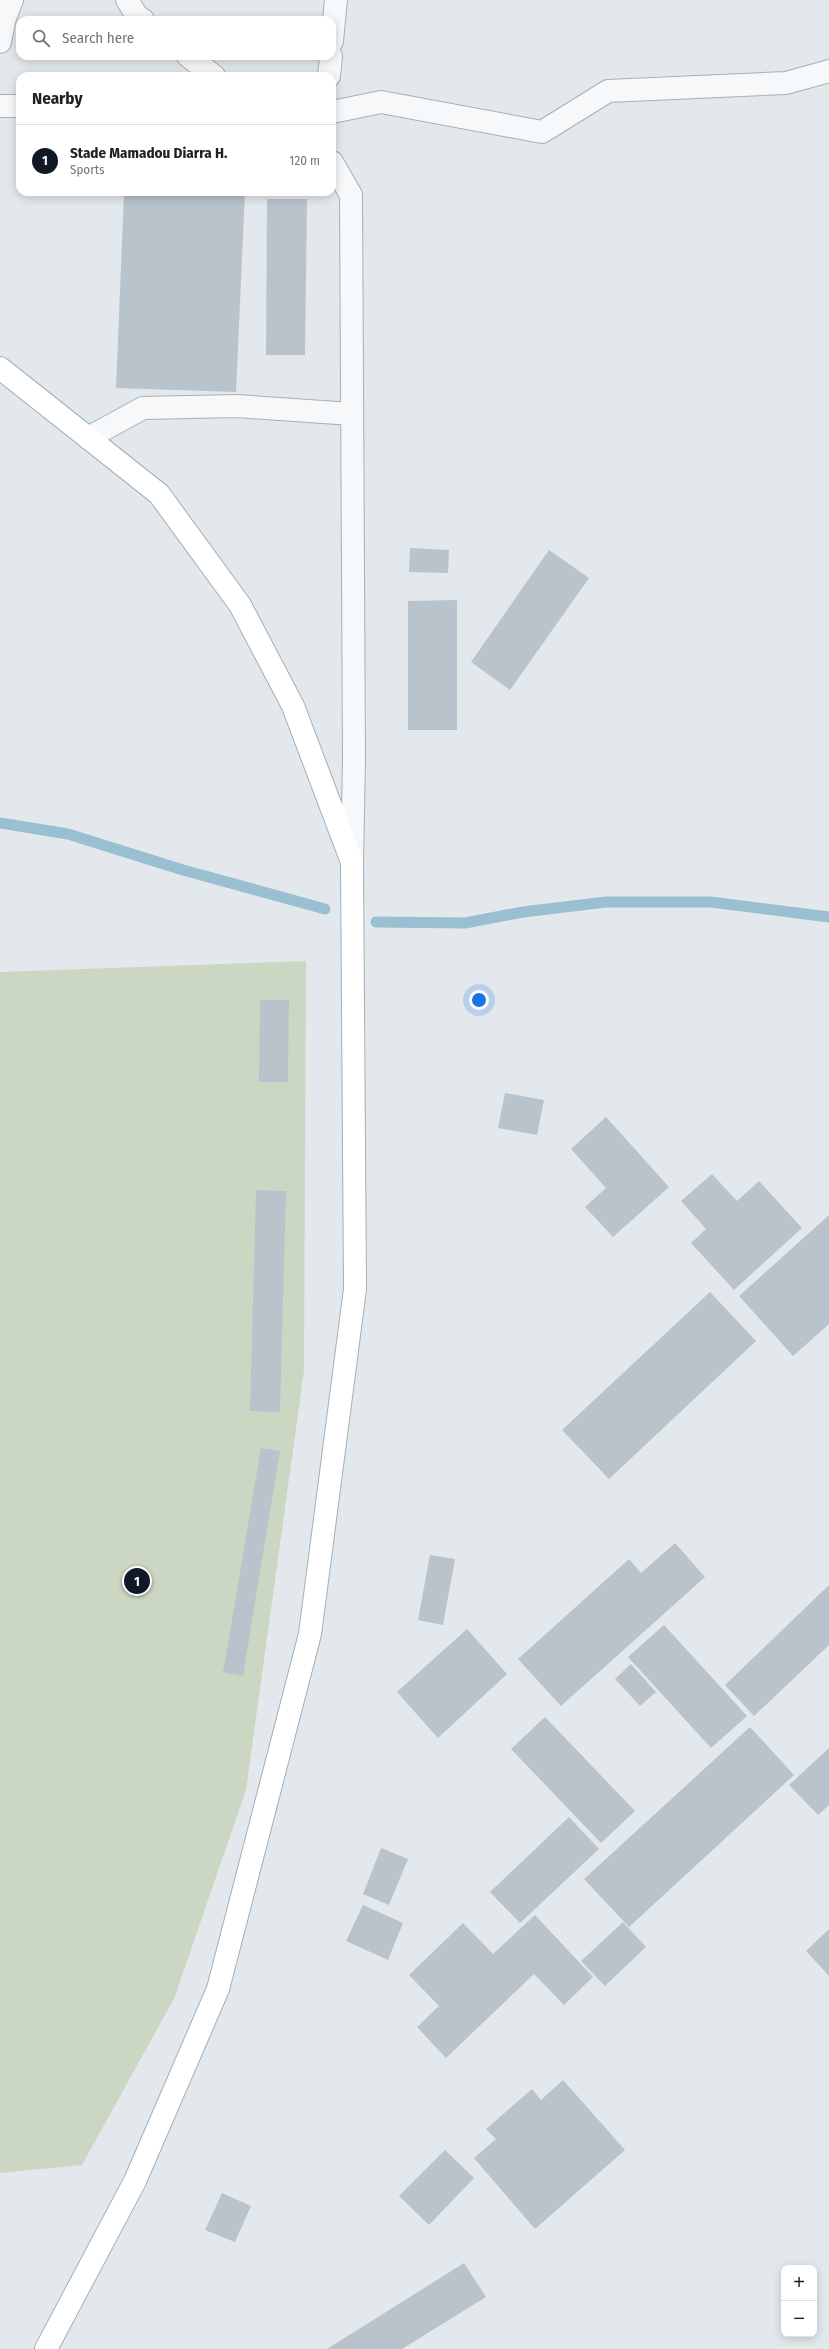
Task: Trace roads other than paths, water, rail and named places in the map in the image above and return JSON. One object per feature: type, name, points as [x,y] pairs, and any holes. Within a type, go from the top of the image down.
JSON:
[{"type":"main road","points":[[0,368],[159,494],[240,605],[293,706],[352,862],[355,1289],[310,1634],[259,1838],[218,1989],[135,2181],[46,2349]]},
{"type":"street","points":[[0,42],[5,18],[12,0]]},
{"type":"street","points":[[127,0],[137,16]]},
{"type":"street","points":[[334,16],[336,0]]},
{"type":"street","points":[[193,60],[209,72]]},
{"type":"street","points":[[329,72],[331,60]]},
{"type":"street","points":[[336,111],[381,102],[542,132],[608,91],[786,83],[829,71]]},
{"type":"street","points":[[0,106],[16,106]]},
{"type":"street","points":[[336,169],[351,195],[352,862]]},
{"type":"street","points":[[88,438],[143,408],[236,406],[352,414]]},
{"type":"waterway","points":[[0,823],[68,834],[183,870],[325,909]]},
{"type":"waterway","points":[[376,922],[465,923],[523,912],[606,902],[711,902],[829,917]]},
{"type":"place","name":"Stade Mamadou Diarra H.","points":[[137,1581]]}]
